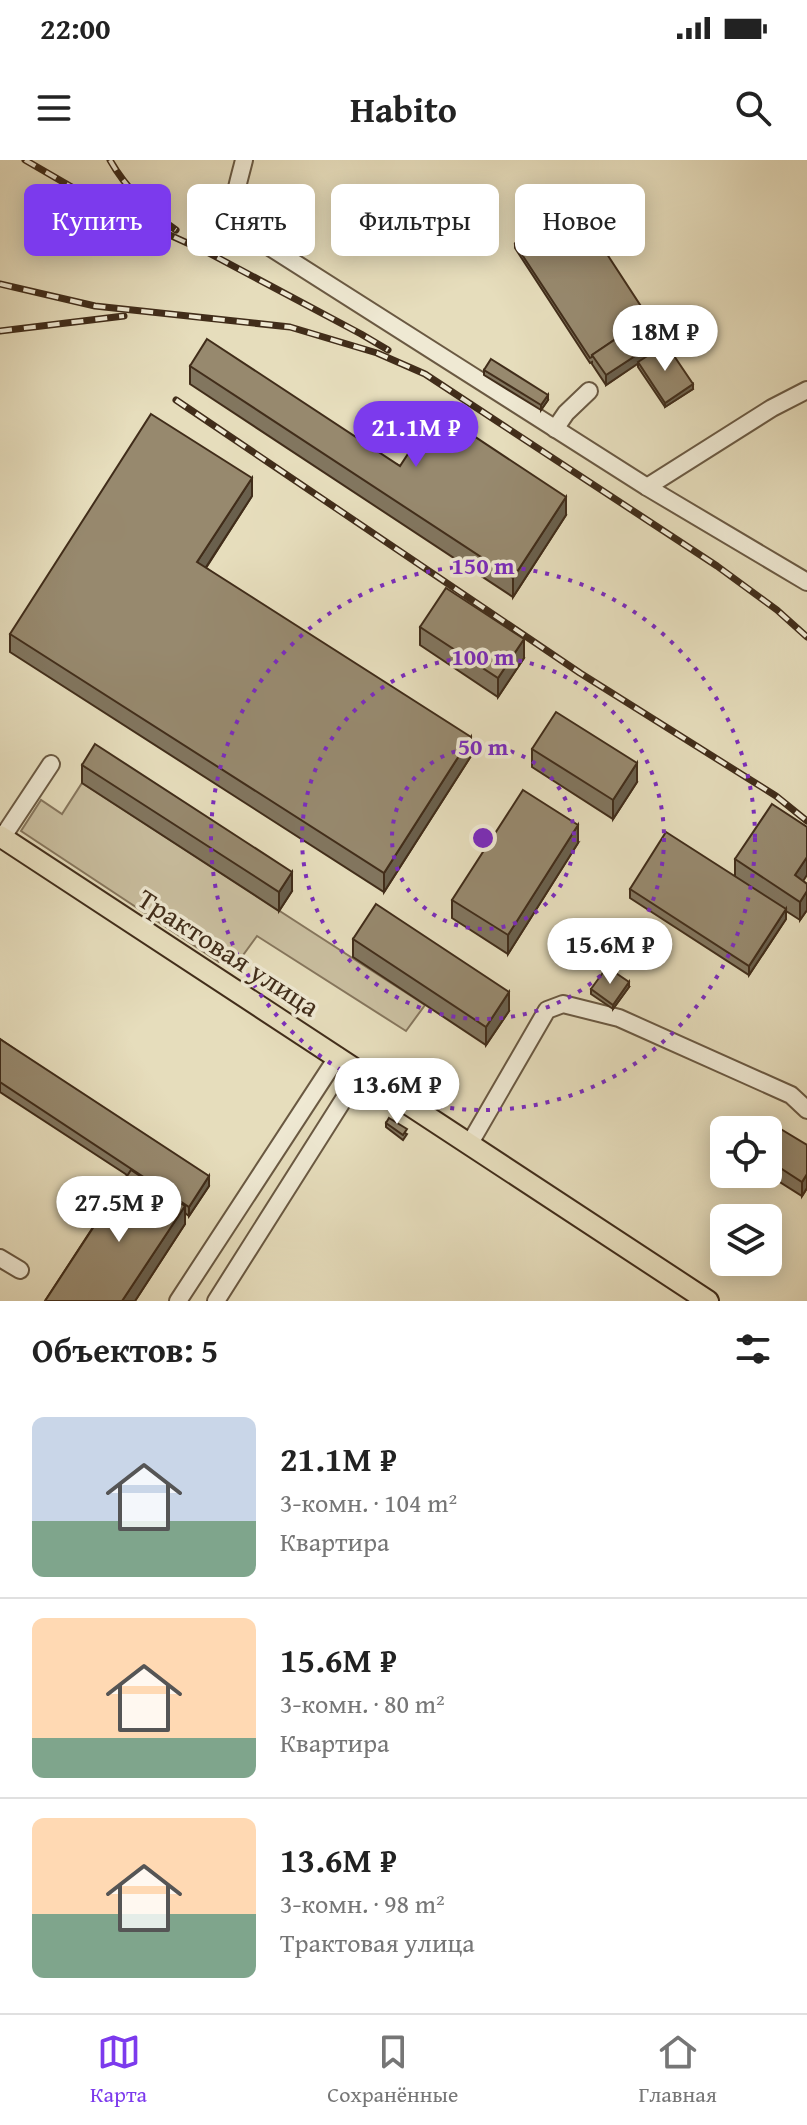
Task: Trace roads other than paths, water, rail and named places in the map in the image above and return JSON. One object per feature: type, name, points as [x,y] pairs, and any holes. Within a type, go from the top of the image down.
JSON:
[{"type":"main road","name":"Трактовая улица","points":[[1,837],[708,1301]]},
{"type":"lane","points":[[244,160],[236,192],[235,212],[265,244],[647,487],[807,582]]},
{"type":"lane","points":[[647,487],[772,408],[807,390]]},
{"type":"lane","points":[[555,429],[566,413],[589,391]]},
{"type":"lane","points":[[1,837],[51,764]]},
{"type":"lane","points":[[470,1143],[547,1010],[563,1004],[619,1018],[791,1095],[807,1110]]},
{"type":"lane","points":[[178,1301],[338,1056]]},
{"type":"lane","points":[[216,1301],[361,1072]]},
{"type":"lane","points":[[0,1258],[20,1270]]},
{"type":"railway","points":[[25,160],[101,204],[205,251],[388,350]]},
{"type":"railway","points":[[110,160],[139,199],[176,230]]},
{"type":"railway","points":[[0,284],[95,306],[290,327],[377,353],[425,374],[717,566],[777,610],[807,637]]},
{"type":"railway","points":[[0,331],[124,316]]},
{"type":"railway","points":[[176,400],[580,673],[776,796],[807,821]]}]
